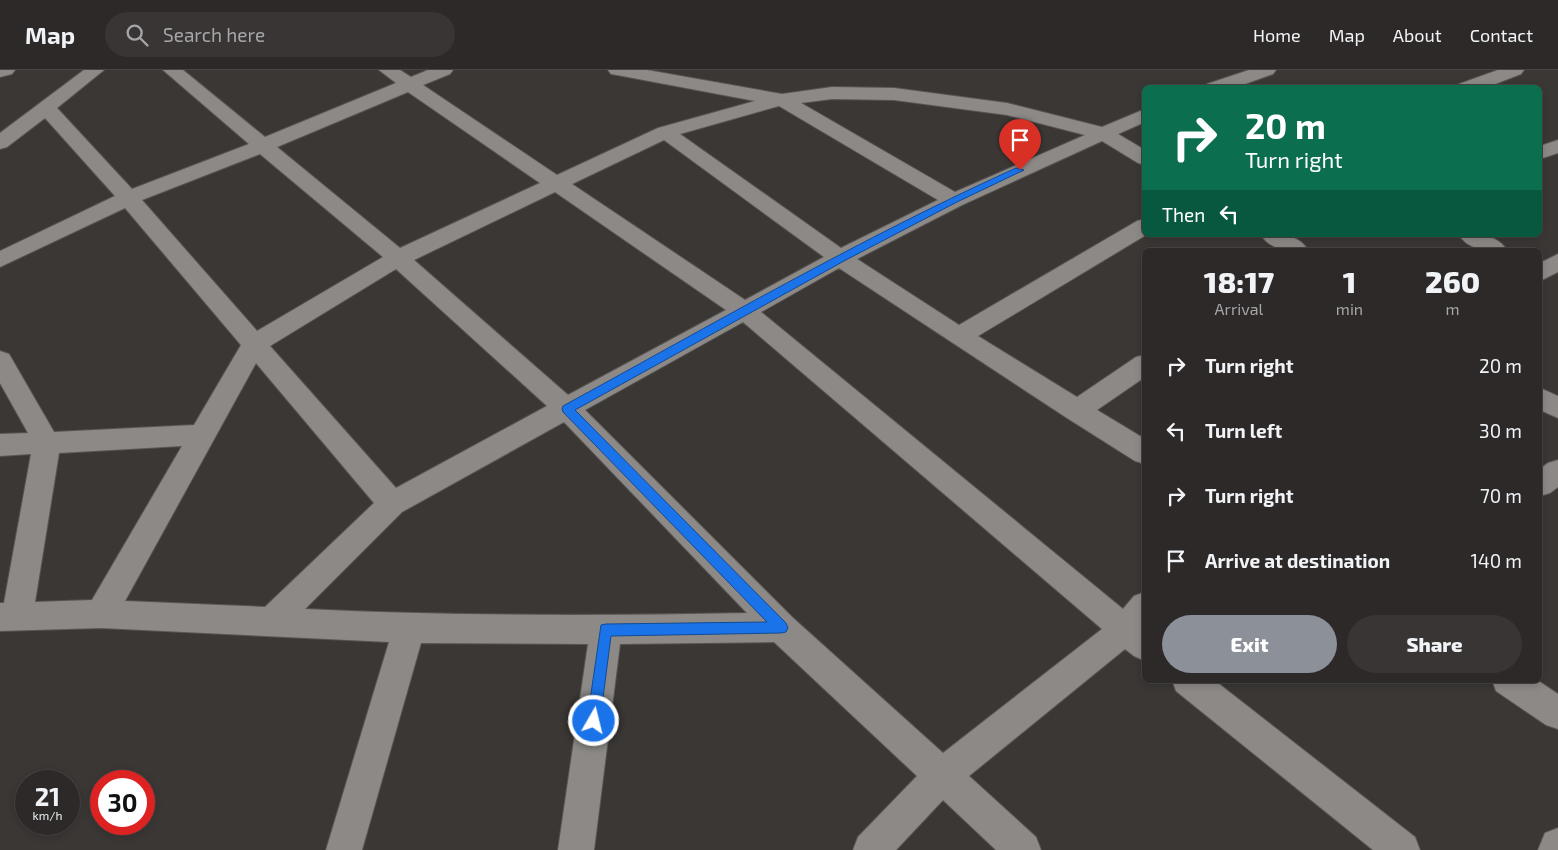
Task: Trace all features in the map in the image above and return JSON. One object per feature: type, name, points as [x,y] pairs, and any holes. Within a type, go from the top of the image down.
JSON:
[{"type":"street","points":[[0,72],[6,70]]},
{"type":"street","points":[[0,144],[95,70]]},
{"type":"street","points":[[172,70],[398,258],[567,409],[781,628],[1023,850]]},
{"type":"street","points":[[388,70],[745,311],[1138,627],[941,776],[871,850]]},
{"type":"street","points":[[0,260],[128,198],[264,145],[444,70]]},
{"type":"street","points":[[617,70],[782,100],[954,200]]},
{"type":"street","points":[[1223,85],[1268,70]]},
{"type":"street","points":[[1474,85],[1515,70]]},
{"type":"street","points":[[102,614],[201,435],[254,344],[398,258],[665,132],[739,110],[782,100],[832,93],[894,94],[1007,109],[1102,133],[1142,157]]},
{"type":"street","points":[[46,108],[128,198],[392,504]]},
{"type":"street","points":[[270,623],[392,504],[840,258],[954,200],[1142,116]]},
{"type":"street","points":[[665,132],[840,258],[1076,411],[1142,451]]},
{"type":"street","points":[[1542,152],[1558,146]]},
{"type":"street","points":[[959,336],[1142,228]]},
{"type":"street","points":[[1275,237],[1294,248]]},
{"type":"street","points":[[1473,237],[1493,248]]},
{"type":"street","points":[[1542,273],[1558,262]]},
{"type":"street","points":[[1542,275],[1558,285]]},
{"type":"street","points":[[0,360],[46,443],[8,617],[102,614],[409,628],[606,630],[781,628]]},
{"type":"street","points":[[1076,411],[1142,366]]},
{"type":"street","points":[[1542,399],[1558,408]]},
{"type":"street","points":[[0,445],[201,435]]},
{"type":"street","points":[[1542,483],[1558,471]]},
{"type":"street","points":[[344,850],[409,628]]},
{"type":"street","points":[[576,850],[606,630]]},
{"type":"street","points":[[1192,683],[1402,850]]},
{"type":"street","points":[[1513,683],[1558,713]]},
{"type":"street","points":[[1556,850],[1558,846]]},
{"type":"route","points":[[594,721],[606,630],[781,628],[567,409],[840,258],[954,200],[1020,170]]}]
